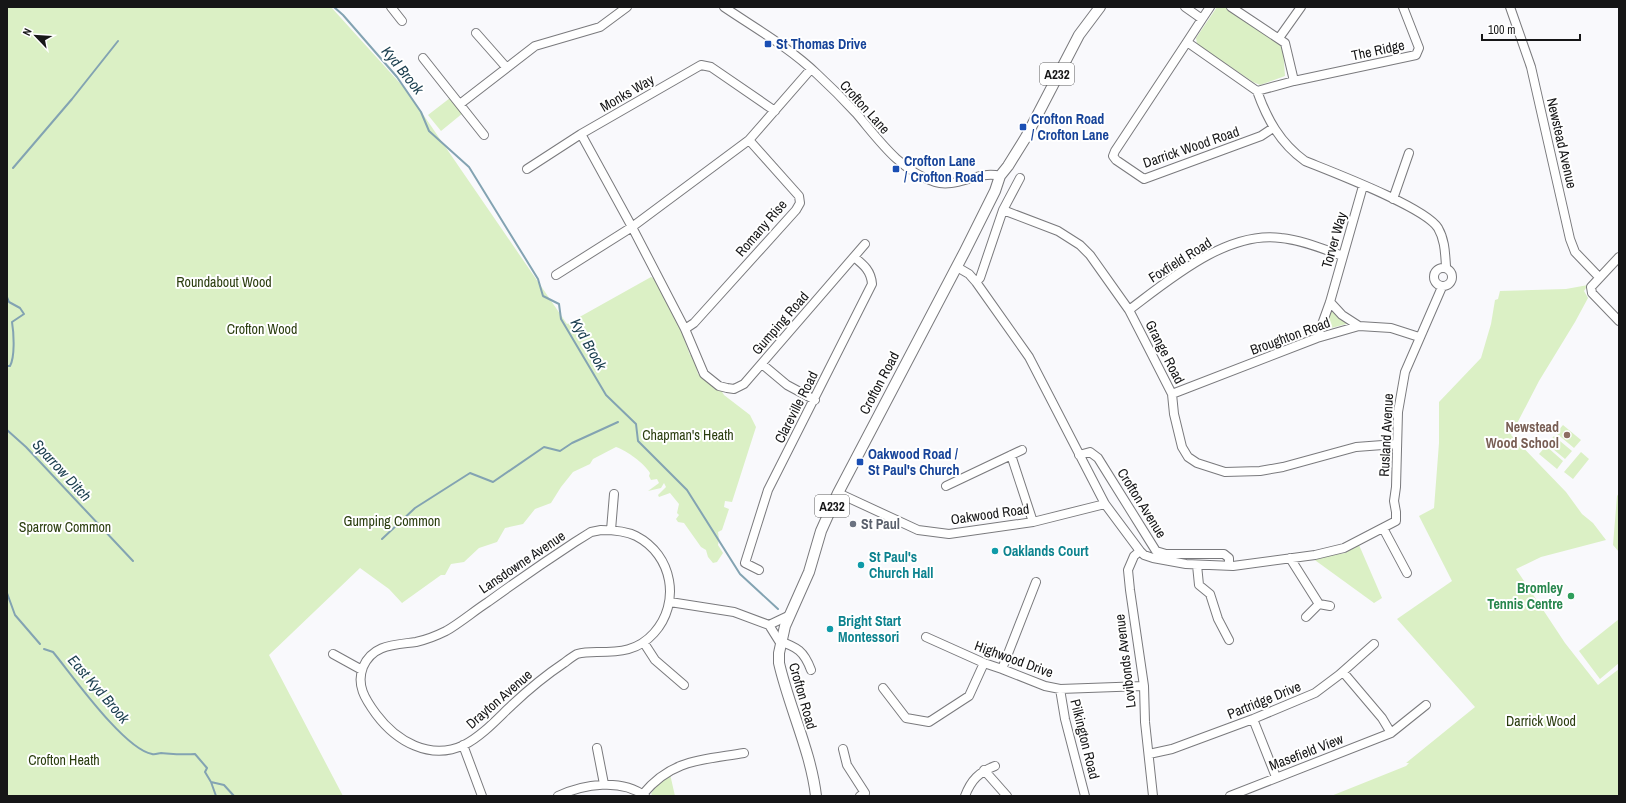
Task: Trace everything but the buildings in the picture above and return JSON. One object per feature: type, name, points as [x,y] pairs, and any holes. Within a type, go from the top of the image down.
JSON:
[{"type":"main road","name":"Crofton Road","points":[[816,796],[814,774],[799,732],[779,663],[781,642],[790,615],[809,572],[821,531],[838,493],[957,267],[995,191],[1000,176],[1026,137],[1079,35],[1100,7]]},
{"type":"street","points":[[392,7],[402,21]]},
{"type":"street","points":[[460,104],[535,46],[600,27],[627,7]]},
{"type":"street","name":"Crofton Lane","points":[[724,7],[811,69],[855,112],[897,161],[935,182],[942,183],[986,174],[1000,176]]},
{"type":"street","points":[[1185,7],[1202,20]]},
{"type":"street","points":[[1210,7],[1187,42],[1257,91],[1294,81],[1288,50],[1285,43],[1231,7]]},
{"type":"street","points":[[1279,38],[1301,7]]},
{"type":"street","name":"The Ridge","points":[[1294,81],[1416,54],[1420,48],[1403,7]]},
{"type":"street","name":"Newstead Avenue","points":[[1510,7],[1531,67],[1570,239],[1575,252],[1599,277]]},
{"type":"street","points":[[476,33],[506,67]]},
{"type":"street","name":"Darrick Wood Road","points":[[1187,42],[1115,151],[1113,156],[1116,160],[1144,179],[1261,136],[1273,128]]},
{"type":"street","points":[[423,58],[484,135]]},
{"type":"street","name":"Monks Way","points":[[527,169],[580,134],[701,65],[711,67],[774,111]]},
{"type":"street","points":[[556,275],[632,227],[748,140],[811,69]]},
{"type":"street","name":"Rusland Avenue","points":[[1257,91],[1266,115],[1273,128],[1294,153],[1305,161],[1393,199],[1426,216],[1437,227],[1444,241],[1446,266],[1452,274],[1452,280],[1448,285],[1442,287],[1419,337],[1405,372],[1398,412],[1396,487],[1394,501],[1396,521]]},
{"type":"street","points":[[580,134],[632,227],[684,329]]},
{"type":"street","name":"Romany Rise","points":[[684,329],[694,323],[796,210],[800,203],[799,196],[748,140]]},
{"type":"street","points":[[1393,199],[1409,153]]},
{"type":"street","points":[[976,282],[980,277],[1003,210],[1020,178]]},
{"type":"street","name":"Torver Way","points":[[1317,338],[1330,302],[1363,186]]},
{"type":"street","name":"Grange Road","points":[[1003,210],[1058,230],[1080,245],[1129,310],[1172,394],[1174,414],[1182,447],[1188,457],[1196,463],[1210,469],[1224,472],[1260,471],[1283,467],[1356,447],[1396,444]]},
{"type":"street","name":"Foxfield Road","points":[[1129,310],[1196,262],[1226,247],[1255,238],[1280,237],[1343,256]]},
{"type":"street","name":"Gumping Road","points":[[684,329],[704,374],[719,386],[734,389],[744,384],[865,244]]},
{"type":"street","name":"Clareville Road","points":[[759,570],[745,563],[768,490],[872,284],[872,276],[868,269],[854,256]]},
{"type":"street","points":[[1619,257],[1591,287],[1592,293],[1619,321]]},
{"type":"street","points":[[1442,287],[1437,284],[1434,278],[1435,272],[1446,266]]},
{"type":"street","name":"Crofton Avenue","points":[[957,267],[969,274],[976,282],[1029,357],[1105,504],[1144,555],[1153,558],[1197,565],[1229,566],[1290,558],[1344,548],[1396,521]]},
{"type":"street","points":[[1330,302],[1342,315],[1359,326]]},
{"type":"street","name":"Broughton Road","points":[[1172,394],[1317,338],[1359,326],[1392,328],[1419,337]]},
{"type":"street","points":[[762,364],[787,385],[814,400]]},
{"type":"street","points":[[946,486],[1022,450]]},
{"type":"street","name":"Crofton Avenue","points":[[1079,455],[1090,452],[1098,458],[1156,551],[1166,554],[1224,554],[1229,558],[1229,566]]},
{"type":"street","points":[[1010,455],[1033,522]]},
{"type":"street","name":"Oakwood Road","points":[[838,493],[918,530],[949,534],[1033,522],[1105,504]]},
{"type":"street","points":[[611,530],[614,494]]},
{"type":"street","points":[[1383,528],[1406,573]]},
{"type":"street","name":"Lansdowne Avenue","points":[[362,670],[367,659],[382,647],[419,641],[446,631],[591,532],[611,530],[636,536],[649,545],[659,556],[670,579],[670,602]]},
{"type":"street","name":"Lovibonds Avenue","points":[[1140,551],[1129,563],[1128,570],[1144,686],[1145,722],[1153,796]]},
{"type":"street","points":[[1290,558],[1319,604],[1330,606]]},
{"type":"street","points":[[1197,565],[1199,585],[1210,594],[1218,619],[1229,640]]},
{"type":"street","points":[[1002,669],[1036,582]]},
{"type":"street","points":[[670,602],[734,612],[768,625],[777,639],[781,642],[789,644],[805,655],[811,670]]},
{"type":"street","name":"Drayton Avenue","points":[[362,670],[361,689],[382,722],[414,747],[442,751],[463,745],[479,734],[547,675],[577,654],[587,652],[624,652],[644,643],[663,621],[670,602]]},
{"type":"street","points":[[1306,617],[1319,604]]},
{"type":"street","points":[[768,625],[790,615]]},
{"type":"street","name":"Highwood Drive","points":[[926,637],[984,663],[1045,686],[1060,689],[1144,686]]},
{"type":"street","points":[[644,643],[655,660],[684,686]]},
{"type":"street","name":"Partridge Drive","points":[[1149,754],[1172,749],[1253,719],[1315,693],[1343,672],[1374,644]]},
{"type":"street","points":[[334,654],[362,670]]},
{"type":"street","points":[[883,688],[906,718],[929,722],[969,696],[984,663]]},
{"type":"street","points":[[1343,672],[1382,718],[1391,733]]},
{"type":"street","name":"Pilkington Road","points":[[1060,689],[1065,719],[1085,796]]},
{"type":"street","name":"Masefield View","points":[[1230,796],[1391,733],[1426,705]]},
{"type":"street","points":[[1253,719],[1276,777]]},
{"type":"street","points":[[463,745],[482,796]]},
{"type":"street","points":[[597,748],[604,784]]},
{"type":"street","points":[[843,749],[848,766],[865,793],[860,796]]},
{"type":"street","points":[[558,796],[604,784],[624,786],[644,795],[653,782],[678,766],[695,761],[744,753]]},
{"type":"street","points":[[965,796],[974,778],[984,770],[995,766]]},
{"type":"street","points":[[984,770],[1007,796]]},
{"type":"green space","name":"Crofton Wood","points":[[7,7],[331,7],[407,91],[567,324],[651,277],[657,280],[669,304],[668,308],[673,310],[683,330],[682,333],[686,337],[685,341],[690,355],[693,355],[698,374],[721,390],[724,395],[750,415],[756,427],[732,502],[725,501],[724,507],[729,509],[722,530],[718,532],[718,545],[723,553],[717,562],[713,563],[708,557],[706,550],[701,547],[684,523],[678,522],[676,519],[679,515],[677,513],[679,504],[670,493],[659,497],[658,495],[666,487],[664,483],[661,488],[648,491],[659,483],[657,479],[651,480],[649,476],[650,473],[640,461],[616,447],[593,459],[590,464],[573,472],[551,503],[535,509],[523,524],[505,528],[497,542],[479,548],[464,562],[451,564],[445,575],[441,575],[402,603],[389,589],[360,568],[269,655],[343,796],[7,796]]},
{"type":"green space","points":[[1217,7],[1225,7],[1278,43],[1283,49],[1285,76],[1260,85],[1253,82],[1197,44],[1196,38]]},
{"type":"green space","points":[[450,98],[463,113],[441,131],[428,115]]},
{"type":"green space","name":"Darrick Wood","points":[[1588,285],[1584,291],[1588,298],[1539,381],[1511,435],[1566,492],[1582,514],[1593,523],[1606,540],[1541,557],[1516,569],[1565,643],[1598,685],[1619,669],[1619,796],[1331,796],[1406,766],[1409,763],[1406,763],[1475,707],[1397,619],[1452,581],[1419,516],[1434,508],[1439,443],[1439,402],[1481,358],[1491,324],[1495,300],[1498,299],[1500,291],[1566,289]]},
{"type":"green space","points":[[1331,308],[1350,323],[1324,330]]},
{"type":"green space","points":[[1563,425],[1581,440],[1574,448],[1556,433]]},
{"type":"green space","points":[[1554,436],[1572,451],[1565,459],[1547,444]]},
{"type":"green space","points":[[1546,446],[1563,461],[1557,469],[1539,454]]},
{"type":"green space","points":[[1581,452],[1589,459],[1573,479],[1564,472]]},
{"type":"green space","points":[[1619,493],[1619,552],[1613,545],[1617,496]]},
{"type":"green space","points":[[1359,545],[1382,598],[1374,603],[1312,558],[1345,553]]},
{"type":"green space","points":[[1619,619],[1619,663],[1600,679],[1579,651]]},
{"type":"green space","points":[[670,774],[675,796],[653,796],[651,794],[659,781]]},
{"type":"waterway","name":"Kyd Brook","points":[[334,7],[343,15],[397,77],[421,112],[429,131],[469,167],[538,279],[543,296],[559,304],[561,319],[606,395],[636,424],[638,441],[687,490],[740,574],[778,609]]},
{"type":"waterway","points":[[13,168],[72,99],[118,41]]},
{"type":"waterway","name":"East Kyd Brook","points":[[7,297],[9,302],[20,308],[24,314],[12,322],[14,339],[12,362],[10,366],[7,366]]},
{"type":"waterway","points":[[382,539],[415,508],[470,473],[493,482],[544,447],[560,451],[572,443],[618,422]]},
{"type":"waterway","name":"Sparrow Ditch","points":[[7,430],[26,447],[133,561]]},
{"type":"waterway","name":"East Kyd Brook","points":[[7,593],[15,615],[40,644]]},
{"type":"waterway","name":"East Kyd Brook","points":[[44,649],[53,652],[99,710],[127,739],[140,749],[152,754],[195,754],[207,768],[205,772],[211,782],[224,785],[234,796]]},
{"type":"waterway","name":"East Kyd Brook","points":[[211,782],[216,796]]},
{"type":"place","name":"St Thomas Drive","points":[[768,44]]},
{"type":"place","name":"Crofton Road / Crofton Lane","points":[[1023,127]]},
{"type":"place","name":"Crofton Lane / Crofton Road","points":[[896,169]]},
{"type":"place","name":"Newstead Wood School","points":[[1567,435]]},
{"type":"place","name":"Oakwood Road / St Paul's Church","points":[[860,462]]},
{"type":"place","name":"St Paul","points":[[853,524]]},
{"type":"place","name":"Oaklands Court","points":[[995,551]]},
{"type":"place","name":"St Paul's Church Hall","points":[[861,565]]},
{"type":"place","name":"Bromley Tennis Centre","points":[[1571,596]]},
{"type":"place","name":"Bright Start Montessori","points":[[830,629]]},
{"type":"park label","name":"Roundabout Wood","points":[[224,282]]},
{"type":"park label","name":"Chapman's Heath","points":[[688,435]]},
{"type":"park label","name":"Gumping Common","points":[[392,521]]},
{"type":"park label","name":"Sparrow Common","points":[[65,527]]},
{"type":"park label","name":"Crofton Heath","points":[[64,760]]}]
